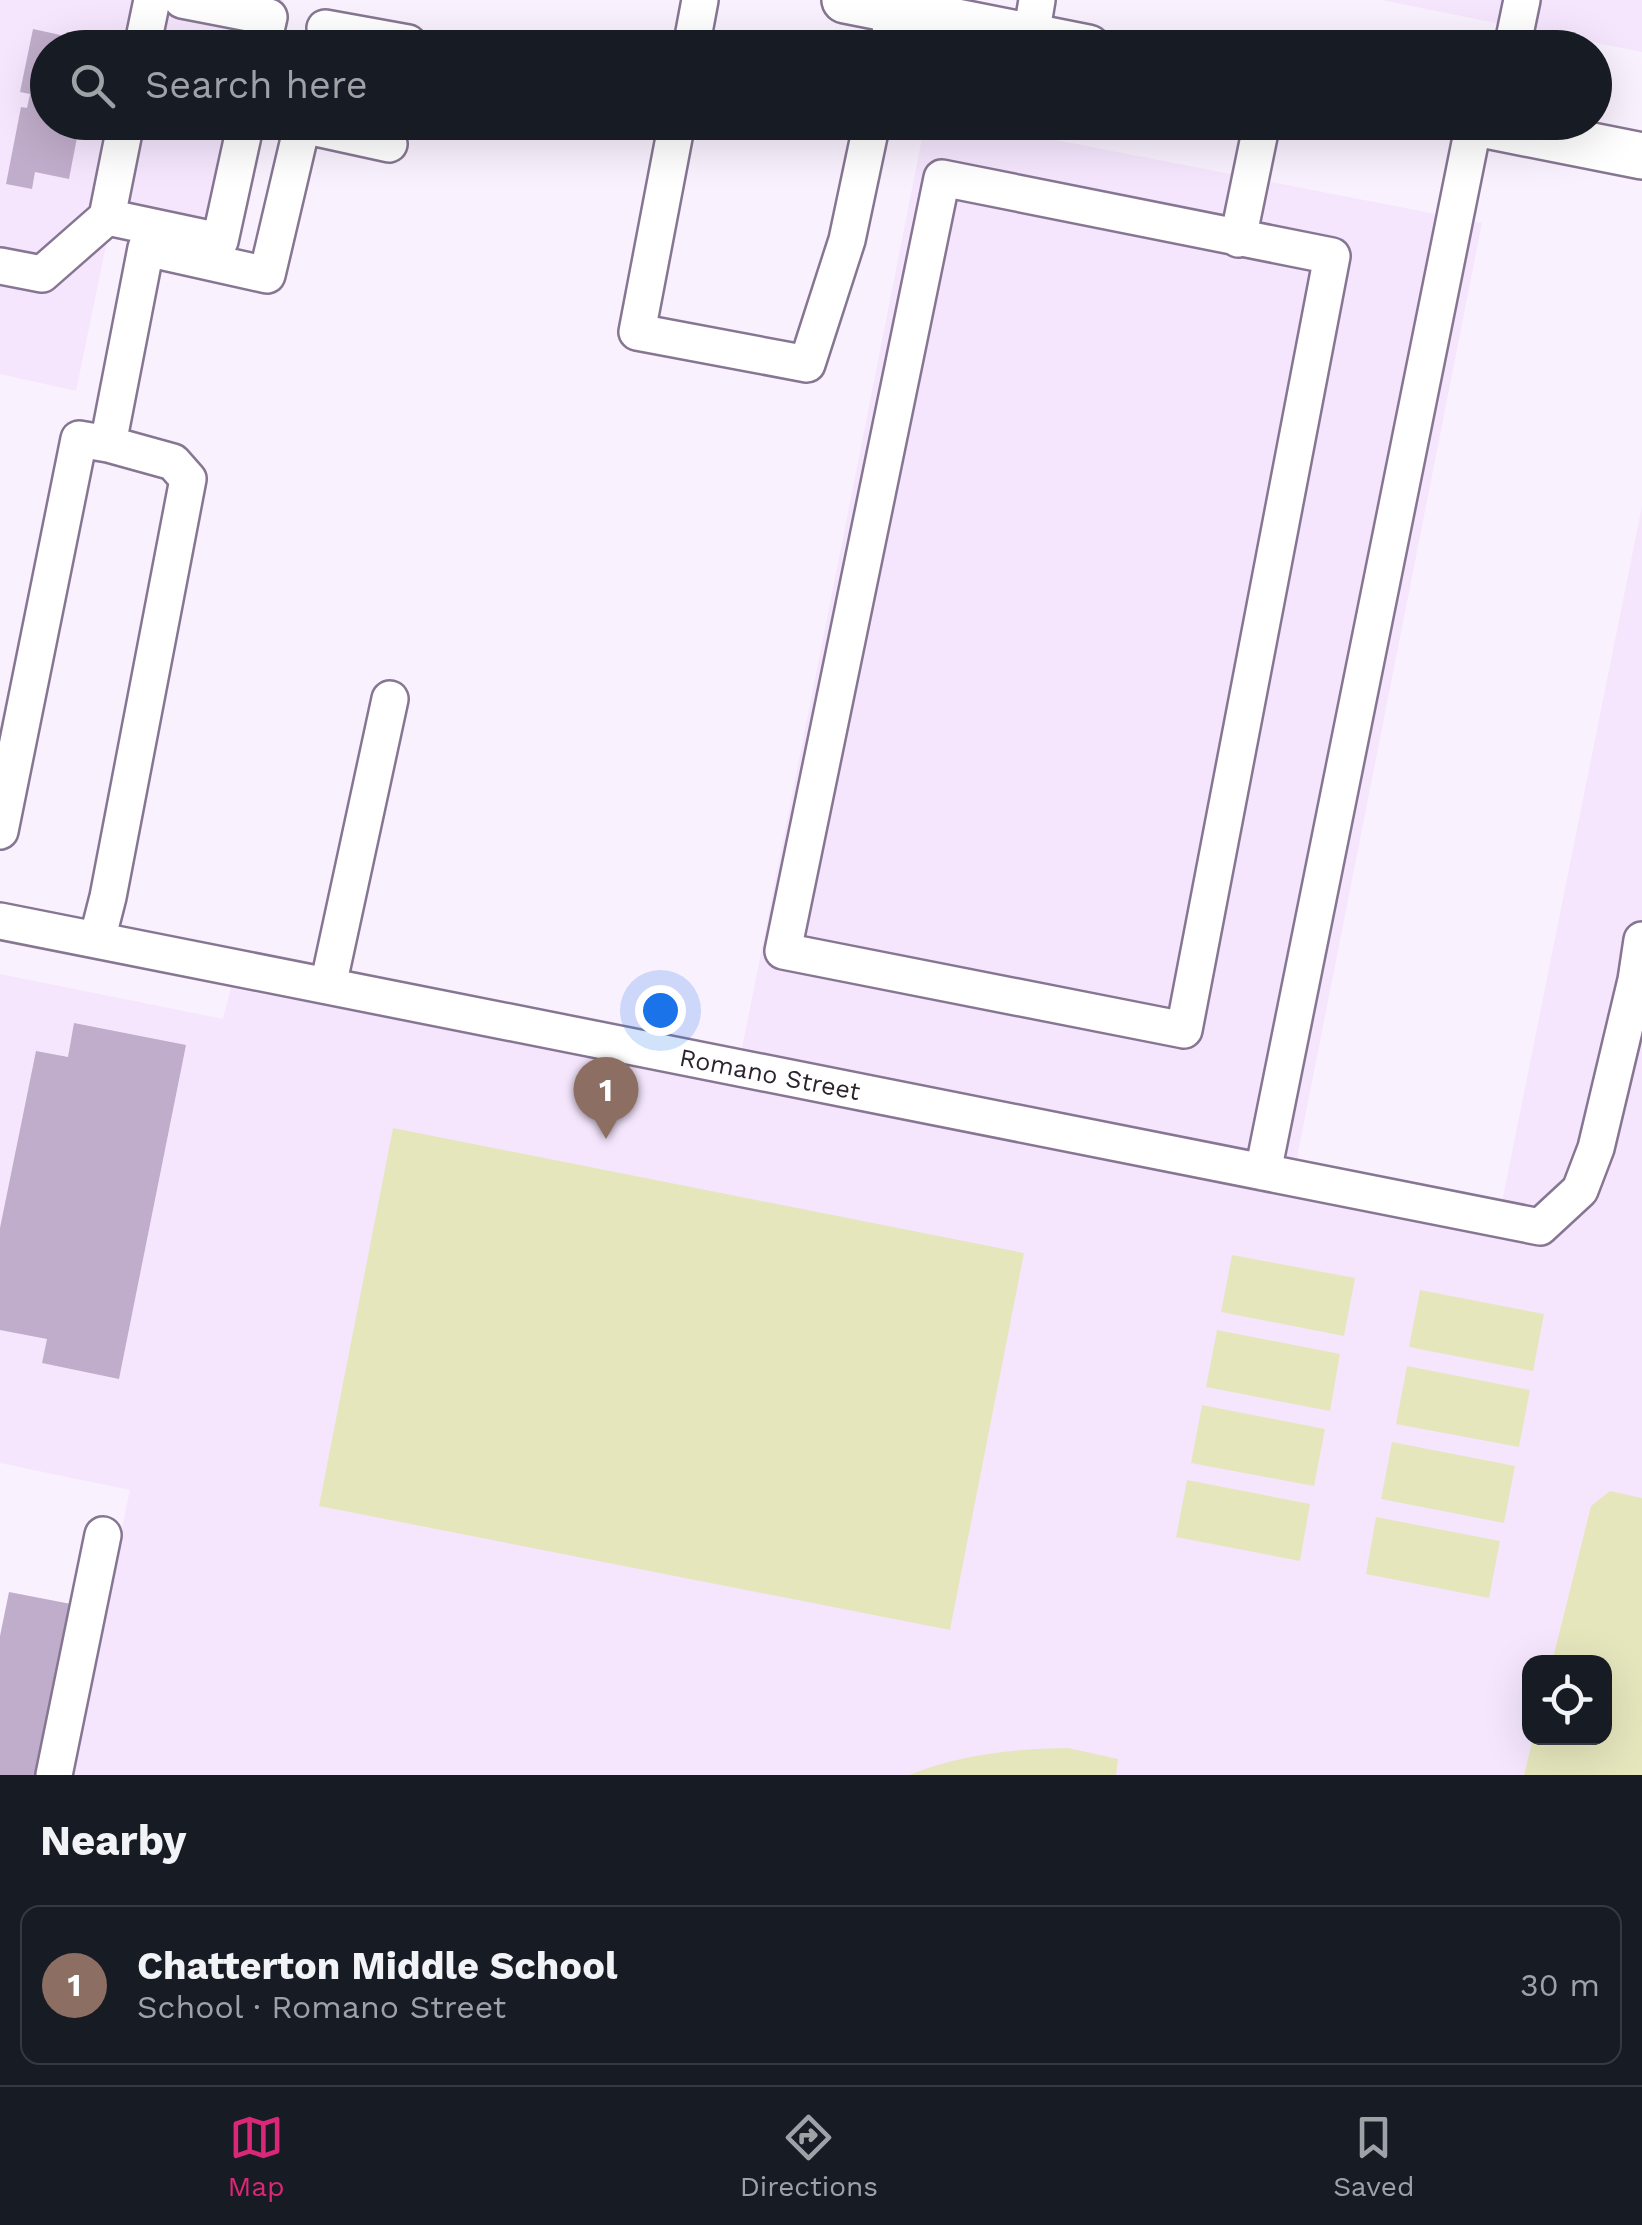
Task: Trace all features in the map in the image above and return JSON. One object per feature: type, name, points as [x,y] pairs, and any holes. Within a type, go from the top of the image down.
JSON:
[{"type":"main road","points":[[845,0],[891,28],[1034,18]]},
{"type":"main road","points":[[1563,140],[1642,156]]},
{"type":"street","points":[[146,30],[152,0]]},
{"type":"street","points":[[182,0],[269,17],[266,30]]},
{"type":"street","points":[[694,30],[700,0]]},
{"type":"street","points":[[1516,30],[1522,0]]},
{"type":"street","points":[[0,266],[42,274],[107,217],[122,140]]},
{"type":"street","points":[[107,217],[220,241],[242,140]]},
{"type":"street","points":[[108,444],[146,248],[266,274],[298,140]]},
{"type":"street","points":[[372,140],[389,144]]},
{"type":"street","points":[[674,140],[638,332],[807,364],[847,240],[868,140]]},
{"type":"street","points":[[1238,239],[1258,140]]},
{"type":"street","points":[[1263,1172],[1481,140]]},
{"type":"street","points":[[942,178],[1238,239],[1332,256],[1184,1030],[783,951],[942,178]]},
{"type":"street","points":[[0,831],[79,439],[174,462],[188,478],[97,940]]},
{"type":"street","points":[[328,986],[390,700]]},
{"type":"street","name":"Romano Street","points":[[0,921],[1540,1227],[1580,1190],[1596,1148],[1642,940]]},
{"type":"street","points":[[54,1775],[103,1535]]},
{"type":"shaded area","points":[[0,0],[284,0],[278,30],[30,30],[30,140],[256,140],[233,254],[109,231],[76,391],[0,374]]},
{"type":"shaded area","points":[[1381,0],[1642,0],[1642,52],[1612,46],[1612,30],[1532,30]]},
{"type":"shaded area","points":[[922,140],[1056,140],[1482,223],[1290,1193],[1496,1232],[1642,506],[1642,1775],[70,1775],[130,1490],[0,1463],[0,974],[223,1019],[231,988],[735,1084]]},
{"type":"green space","points":[[393,1128],[1024,1253],[950,1630],[319,1506]]},
{"type":"green space","points":[[1232,1255],[1355,1278],[1344,1336],[1221,1312]]},
{"type":"green space","points":[[1420,1290],[1544,1314],[1533,1371],[1409,1347]]},
{"type":"green space","points":[[1217,1330],[1340,1354],[1330,1411],[1206,1387]]},
{"type":"green space","points":[[1407,1366],[1530,1390],[1519,1447],[1396,1424]]},
{"type":"green space","points":[[1202,1405],[1325,1429],[1314,1486],[1191,1463]]},
{"type":"green space","points":[[1392,1442],[1515,1466],[1504,1523],[1381,1499]]},
{"type":"green space","points":[[1187,1480],[1310,1504],[1300,1561],[1176,1537]]},
{"type":"green space","points":[[1610,1491],[1642,1498],[1642,1775],[1524,1775],[1531,1745],[1612,1745],[1612,1655],[1554,1655],[1591,1506]]},
{"type":"green space","points":[[1376,1517],[1500,1541],[1489,1598],[1366,1574]]},
{"type":"green space","points":[[1068,1748],[1118,1759],[1116,1775],[909,1775],[987,1754]]},
{"type":"building","points":[[30,44],[30,94],[20,92]]},
{"type":"building","points":[[30,94],[30,140],[77,140],[69,179],[35,172],[32,189],[6,184],[21,107],[27,108]]},
{"type":"building","points":[[74,1023],[186,1045],[119,1379],[42,1363],[47,1339],[0,1330],[0,1228],[36,1051],[68,1057]]},
{"type":"building","points":[[9,1592],[71,1604],[37,1775],[0,1775],[0,1636]]},
{"type":"place","name":"Chatterton Middle School","points":[[606,1139]]}]
